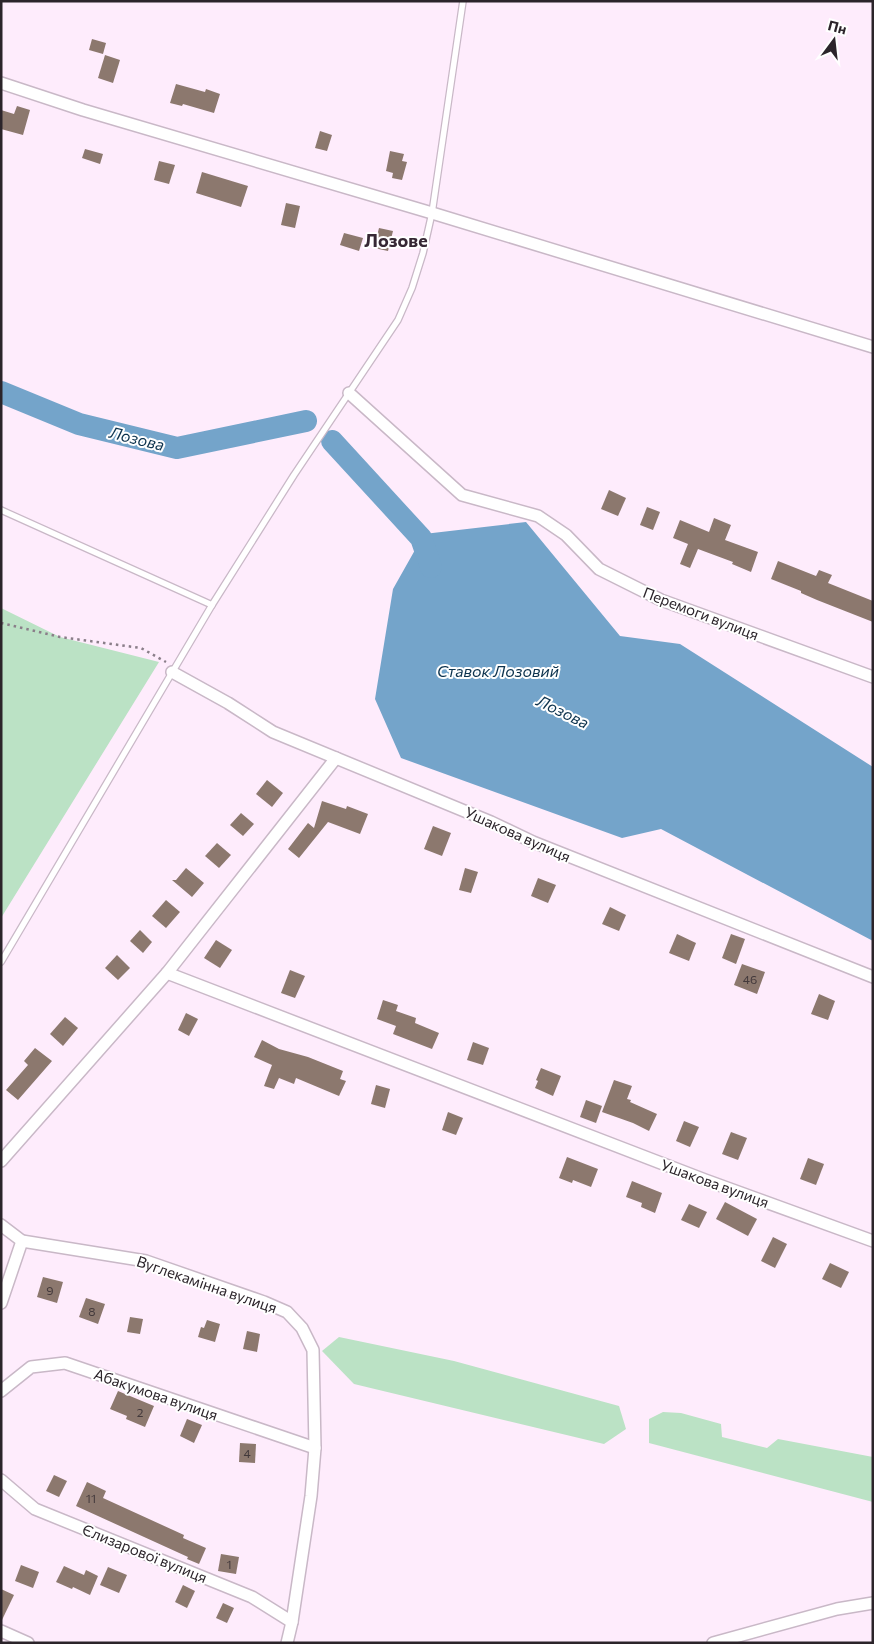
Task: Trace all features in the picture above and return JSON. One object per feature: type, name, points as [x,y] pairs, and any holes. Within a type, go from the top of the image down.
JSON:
[{"type":"street","points":[[1,83],[83,110],[432,213],[873,347]]},
{"type":"street","name":"Перемоги вулиця","points":[[349,393],[462,495],[538,516],[566,535],[600,569],[661,600],[873,677]]},
{"type":"street","name":"Ушакова вулиця","points":[[174,670],[273,732],[491,822],[533,842],[873,977]]},
{"type":"street","points":[[1,1161],[166,973],[336,758]]},
{"type":"street","name":"Ушакова вулиця","points":[[166,973],[705,1180],[873,1241]]},
{"type":"street","name":"Вуглекамінна вулиця","points":[[1,1225],[22,1241],[146,1261],[264,1302],[287,1312],[302,1328],[313,1350],[315,1448],[311,1496],[292,1622],[287,1643]]},
{"type":"street","points":[[1,1303],[22,1241]]},
{"type":"street","name":"Абакумова вулиця","points":[[1,1391],[30,1367],[65,1363],[315,1448]]},
{"type":"street","name":"Єлизарової вулиця","points":[[1,1480],[35,1509],[252,1597],[292,1622]]},
{"type":"street","points":[[714,1643],[837,1609],[873,1603]]},
{"type":"street","points":[[1,1631],[15,1640],[28,1643]]},
{"type":"lane","points":[[1,962],[212,605],[294,475],[398,320],[418,271],[432,213],[463,1]]},
{"type":"lane","points":[[1,510],[212,605]]},
{"type":"path","points":[[1,623],[60,637],[141,648],[174,670]]},
{"type":"green space","points":[[1,608],[60,637],[159,662],[1,918]]},
{"type":"green space","points":[[339,1337],[454,1361],[619,1406],[626,1429],[604,1444],[354,1384],[322,1351]]},
{"type":"green space","points":[[663,1412],[681,1413],[721,1424],[722,1437],[767,1448],[778,1439],[873,1457],[873,1502],[649,1443],[649,1419]]},
{"type":"water","name":"Ставок Лозовий","points":[[526,522],[620,636],[680,644],[873,767],[873,941],[661,829],[622,838],[401,758],[375,699],[393,589],[424,534]]},
{"type":"building","points":[[92,39],[106,43],[103,54],[89,50]]},
{"type":"building","points":[[105,55],[120,60],[113,83],[98,78]]},
{"type":"building","points":[[176,84],[205,92],[206,89],[220,94],[214,113],[183,104],[182,106],[170,103]]},
{"type":"building","points":[[17,106],[30,110],[23,135],[1,129],[1,110],[14,114]]},
{"type":"building","points":[[320,131],[332,135],[327,151],[315,148]]},
{"type":"building","points":[[85,149],[103,154],[100,164],[82,158]]},
{"type":"building","points":[[390,151],[404,154],[402,161],[407,162],[402,180],[392,178],[393,173],[386,171]]},
{"type":"building","points":[[159,161],[175,165],[169,184],[154,180]]},
{"type":"building","points":[[202,172],[248,186],[241,207],[196,193]]},
{"type":"building","points":[[286,203],[300,206],[295,228],[281,225]]},
{"type":"building","points":[[379,228],[393,231],[388,251],[374,248]]},
{"type":"building","points":[[344,233],[363,238],[359,251],[340,245]]},
{"type":"building","points":[[609,490],[626,498],[618,516],[601,509]]},
{"type":"building","points":[[647,507],[660,512],[653,530],[640,525]]},
{"type":"building","points":[[714,518],[731,525],[725,540],[758,552],[751,572],[732,564],[733,562],[698,549],[690,568],[680,564],[688,544],[673,538],[680,520],[709,532]]},
{"type":"building","points":[[778,561],[816,576],[819,570],[832,575],[828,583],[873,601],[873,622],[771,579]]},
{"type":"building","points":[[267,780],[283,793],[272,807],[256,794]]},
{"type":"building","points":[[322,801],[346,809],[347,806],[368,814],[360,834],[328,822],[299,858],[288,849],[308,823],[314,828]]},
{"type":"building","points":[[241,813],[254,824],[243,836],[230,825]]},
{"type":"building","points":[[433,826],[451,833],[442,856],[424,849]]},
{"type":"building","points":[[217,843],[231,855],[219,868],[205,856]]},
{"type":"building","points":[[186,868],[204,883],[192,897],[172,880],[176,880]]},
{"type":"building","points":[[465,868],[478,872],[471,893],[459,890]]},
{"type":"building","points":[[538,878],[556,885],[548,903],[531,896]]},
{"type":"building","points":[[166,900],[180,912],[166,928],[152,916]]},
{"type":"building","points":[[610,907],[626,915],[619,931],[602,924]]},
{"type":"building","points":[[140,930],[152,942],[143,953],[130,941]]},
{"type":"building","points":[[677,934],[696,943],[689,961],[669,953]]},
{"type":"building","points":[[731,934],[745,939],[736,964],[722,958]]},
{"type":"building","points":[[216,940],[232,950],[220,968],[204,958]]},
{"type":"building","points":[[117,955],[130,968],[118,980],[105,968]]},
{"type":"building","points":[[742,964],[765,972],[757,994],[734,985]]},
{"type":"building","points":[[290,970],[305,976],[295,998],[281,993]]},
{"type":"building","points":[[819,994],[835,1001],[828,1020],[811,1014]]},
{"type":"building","points":[[383,1000],[398,1005],[396,1011],[416,1018],[415,1023],[439,1033],[432,1049],[393,1034],[396,1026],[377,1019]]},
{"type":"building","points":[[186,1013],[198,1019],[189,1036],[178,1030]]},
{"type":"building","points":[[65,1017],[78,1028],[63,1046],[50,1034]]},
{"type":"building","points":[[262,1040],[279,1049],[308,1057],[343,1071],[340,1079],[346,1081],[339,1096],[296,1078],[294,1084],[279,1078],[274,1089],[264,1086],[272,1065],[254,1057]]},
{"type":"building","points":[[473,1042],[489,1048],[483,1065],[467,1060]]},
{"type":"building","points":[[35,1048],[52,1061],[18,1100],[6,1090],[28,1065],[24,1061]]},
{"type":"building","points":[[541,1068],[561,1076],[553,1096],[535,1088]]},
{"type":"building","points":[[614,1080],[632,1086],[627,1099],[631,1100],[630,1102],[657,1114],[649,1131],[602,1112]]},
{"type":"building","points":[[376,1085],[390,1089],[385,1108],[371,1104]]},
{"type":"building","points":[[586,1100],[602,1106],[596,1123],[580,1117]]},
{"type":"building","points":[[448,1112],[463,1118],[456,1135],[442,1130]]},
{"type":"building","points":[[684,1121],[699,1127],[690,1147],[676,1141]]},
{"type":"building","points":[[731,1132],[747,1138],[738,1160],[722,1154]]},
{"type":"building","points":[[567,1157],[598,1169],[591,1187],[573,1180],[572,1183],[559,1178]]},
{"type":"building","points":[[808,1158],[824,1164],[816,1185],[800,1179]]},
{"type":"building","points":[[632,1181],[662,1193],[655,1213],[641,1207],[642,1203],[626,1197]]},
{"type":"building","points":[[725,1202],[757,1219],[748,1236],[716,1219]]},
{"type":"building","points":[[689,1204],[707,1212],[699,1228],[681,1220]]},
{"type":"building","points":[[773,1237],[787,1244],[775,1268],[761,1261]]},
{"type":"building","points":[[830,1263],[849,1272],[841,1288],[822,1279]]},
{"type":"building","points":[[43,1277],[63,1282],[57,1303],[37,1297]]},
{"type":"building","points":[[86,1298],[105,1304],[98,1324],[79,1317]]},
{"type":"building","points":[[130,1317],[143,1319],[140,1334],[127,1332]]},
{"type":"building","points":[[207,1320],[220,1324],[215,1342],[198,1337],[201,1327],[204,1328]]},
{"type":"building","points":[[247,1331],[260,1334],[257,1352],[243,1349]]},
{"type":"building","points":[[118,1391],[154,1406],[145,1427],[126,1419],[127,1416],[110,1409]]},
{"type":"building","points":[[187,1419],[202,1425],[194,1443],[180,1436]]},
{"type":"building","points":[[240,1443],[256,1444],[255,1463],[239,1462]]},
{"type":"building","points":[[54,1475],[67,1481],[59,1497],[46,1491]]},
{"type":"building","points":[[87,1482],[106,1491],[103,1498],[184,1535],[183,1538],[206,1548],[199,1564],[187,1559],[188,1557],[76,1506]]},
{"type":"building","points":[[221,1554],[239,1557],[236,1574],[218,1571]]},
{"type":"building","points":[[21,1565],[39,1572],[33,1588],[15,1581]]},
{"type":"building","points":[[64,1566],[84,1575],[86,1570],[98,1576],[90,1595],[56,1582]]},
{"type":"building","points":[[108,1567],[127,1575],[119,1593],[100,1585]]},
{"type":"building","points":[[183,1585],[195,1591],[187,1608],[175,1602]]},
{"type":"building","points":[[1,1589],[14,1595],[1,1622]]},
{"type":"building","points":[[223,1603],[234,1608],[227,1623],[216,1618]]},
{"type":"waterway","name":"Лозова","points":[[1,392],[79,424],[177,448],[306,421]]},
{"type":"waterway","name":"Лозова","points":[[332,441],[421,538],[431,567]]},
{"type":"district","name":"Лозове","points":[[396,240]]}]
